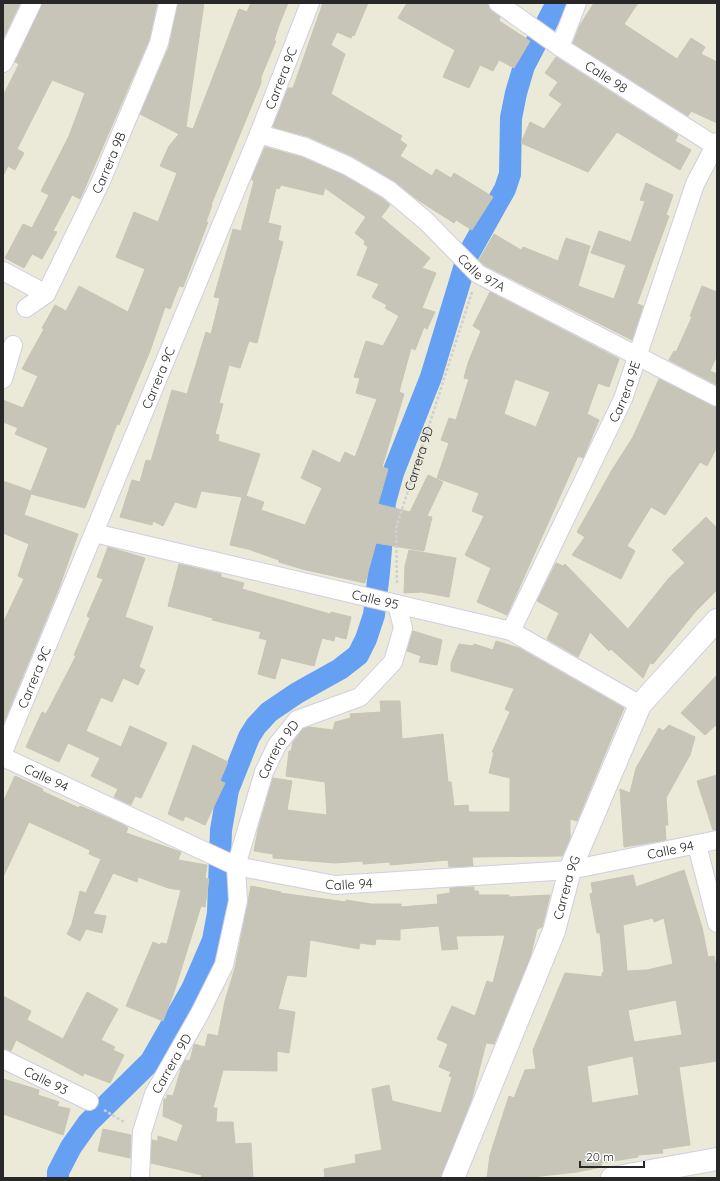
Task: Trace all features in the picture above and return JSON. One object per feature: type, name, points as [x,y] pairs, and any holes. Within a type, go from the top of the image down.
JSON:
[{"type":"street","points":[[3,63],[32,3]]},
{"type":"street","name":"Carrera 9B","points":[[26,308],[46,294],[104,174],[159,43],[168,3]]},
{"type":"street","name":"Carrera 9C","points":[[3,752],[259,134],[310,3]]},
{"type":"street","name":"Calle 98","points":[[498,3],[518,12],[559,47],[716,145]]},
{"type":"street","points":[[559,47],[577,3]]},
{"type":"street","name":"Calle 97A","points":[[259,134],[305,147],[348,166],[362,174],[389,190],[426,221],[458,256],[478,274],[717,398]]},
{"type":"street","name":"Carrera 9E","points":[[511,631],[623,399],[695,184],[716,145]]},
{"type":"street","points":[[3,271],[46,294]]},
{"type":"street","points":[[3,379],[13,345]]},
{"type":"street","name":"Calle 95","points":[[94,532],[511,631],[640,705]]},
{"type":"street","name":"Carrera 9D","points":[[140,1178],[142,1132],[154,1094],[200,1013],[224,965],[238,901],[234,865],[264,772],[277,745],[297,720],[360,697],[393,662],[403,628],[395,603]]},
{"type":"street","name":"Carrera 9G","points":[[453,1178],[554,931],[570,870],[640,705],[717,620]]},
{"type":"street","name":"Calle 94","points":[[3,757],[234,865],[335,885],[570,870],[717,840]]},
{"type":"street","points":[[697,845],[717,923]]},
{"type":"street","name":"Calle 93","points":[[3,1059],[89,1101]]},
{"type":"street","points":[[612,1178],[717,1159]]},
{"type":"path","name":"Carrera 9D","points":[[395,603],[396,528],[478,274]]},
{"type":"path","points":[[89,1101],[127,1123]]},
{"type":"building","points":[[3,3],[20,3],[3,39]]},
{"type":"building","points":[[42,3],[157,3],[149,40],[80,199],[72,195],[53,231],[57,232],[42,259],[32,254],[24,268],[5,258],[23,224],[32,228],[49,195],[41,191],[69,136],[85,93],[52,80],[17,149],[24,153],[15,170],[8,166],[3,176],[3,96],[19,64],[15,62]]},
{"type":"building","points":[[178,3],[204,3],[186,127],[193,129],[239,9],[247,12],[251,3],[288,3],[274,41],[276,41],[261,77],[261,83],[211,205],[206,222],[208,222],[183,287],[179,286],[170,309],[165,307],[150,351],[119,425],[117,424],[85,508],[31,494],[24,515],[78,534],[59,588],[3,724],[3,623],[24,579],[18,576],[29,544],[3,533],[3,481],[31,491],[48,448],[15,434],[18,428],[3,422],[3,400],[23,408],[38,376],[22,369],[44,329],[42,328],[55,305],[66,311],[79,286],[128,312],[145,269],[116,257],[134,212],[158,222],[177,173],[160,166],[169,146],[179,134],[140,114],[169,47]]},
{"type":"building","points":[[323,3],[368,3],[354,36],[352,35],[351,38],[337,32],[331,45],[345,54],[331,94],[402,136],[400,140],[407,145],[400,156],[432,176],[436,169],[451,178],[454,173],[493,197],[472,230],[456,220],[454,223],[418,200],[394,181],[352,156],[309,137],[273,127],[288,88],[293,88]]},
{"type":"building","points":[[407,3],[488,3],[492,11],[500,17],[499,21],[530,41],[514,68],[499,60],[493,71],[480,65],[469,88],[443,77],[455,50],[398,18]]},
{"type":"building","points":[[594,3],[638,3],[624,24],[677,59],[691,38],[705,47],[701,54],[717,62],[717,123],[691,111],[688,116],[573,43],[580,25]]},
{"type":"building","points":[[556,57],[678,135],[675,141],[691,150],[680,170],[617,132],[588,172],[521,143],[530,122],[544,129],[562,104],[549,95],[558,82],[545,73]]},
{"type":"building","points":[[265,147],[301,157],[343,175],[383,199],[390,205],[381,217],[430,258],[422,268],[436,273],[422,308],[435,312],[427,329],[424,327],[415,350],[411,348],[399,392],[404,394],[382,467],[388,469],[378,504],[410,512],[428,475],[443,482],[427,516],[432,517],[424,551],[376,543],[365,583],[302,569],[279,562],[279,560],[248,549],[230,545],[242,497],[201,491],[196,508],[175,502],[163,526],[153,521],[152,525],[120,517],[132,480],[140,482],[146,460],[151,461],[172,390],[187,394],[206,332],[211,334],[220,298],[214,297],[233,229],[241,231],[254,181],[252,180]],"holes":[[[281,185],[323,195],[325,188],[366,217],[355,233],[365,241],[364,244],[368,247],[357,275],[379,284],[372,297],[387,305],[385,308],[399,316],[383,346],[366,341],[354,377],[360,378],[356,393],[377,399],[355,457],[345,452],[340,463],[313,450],[301,478],[322,488],[305,525],[261,510],[264,502],[246,496],[260,454],[218,441],[219,435],[215,434],[223,404],[219,403],[229,365],[240,368],[249,341],[257,343],[283,242],[278,240],[281,226],[268,223],[276,188],[279,189]]]},
{"type":"building","points":[[646,183],[673,195],[666,215],[669,216],[637,304],[643,306],[632,340],[484,265],[479,260],[494,234],[521,250],[523,247],[558,261],[566,238],[590,246],[578,286],[614,299],[626,265],[591,253],[599,231],[631,242],[645,201],[640,200]]},
{"type":"building","points":[[702,286],[717,292],[717,355],[710,371],[717,374],[717,385],[669,360],[674,351],[676,352],[692,317],[690,316]]},
{"type":"building","points":[[490,292],[619,359],[609,387],[598,383],[587,414],[599,420],[583,458],[578,456],[507,615],[477,602],[491,568],[465,555],[484,516],[472,511],[479,493],[437,478],[449,443],[441,440],[449,418],[456,420],[469,379],[464,378],[468,363],[481,331],[473,326]],"holes":[[[515,379],[550,392],[536,427],[504,414]]]},
{"type":"building","points":[[659,379],[717,407],[717,447],[707,466],[700,462],[665,515],[651,507],[627,546],[635,551],[621,579],[572,555],[585,537],[577,532],[612,470],[633,437]]},
{"type":"building","points":[[706,517],[717,528],[717,590],[696,611],[653,664],[650,663],[643,678],[611,649],[609,651],[590,632],[578,657],[547,639],[559,613],[537,601],[556,563],[563,566],[565,564],[628,629],[669,578],[685,563],[672,550]]},
{"type":"building","points":[[108,547],[145,558],[125,617],[153,627],[139,667],[145,670],[138,685],[123,678],[112,702],[101,697],[86,731],[121,747],[130,726],[167,743],[141,798],[135,796],[131,805],[114,797],[118,789],[91,776],[100,758],[68,743],[59,762],[26,747],[42,712],[46,714],[76,656],[74,655],[90,618],[87,616],[103,579],[97,577]]},
{"type":"building","points":[[409,550],[456,558],[449,597],[421,592],[404,593],[405,566]]},
{"type":"building","points":[[179,564],[221,574],[221,577],[244,583],[242,589],[330,614],[331,612],[351,617],[346,639],[335,636],[334,641],[322,638],[314,666],[281,658],[275,679],[258,674],[267,640],[259,638],[261,632],[212,620],[213,618],[168,606]]},
{"type":"building","points":[[413,631],[442,640],[437,665],[419,662],[421,656],[407,651]]},
{"type":"building","points":[[496,641],[519,648],[624,708],[577,821],[570,819],[570,838],[562,856],[472,857],[473,866],[449,867],[448,860],[390,865],[390,862],[363,864],[363,861],[335,863],[273,858],[273,854],[254,851],[258,830],[273,778],[292,781],[287,810],[327,815],[325,782],[286,776],[289,751],[291,751],[293,742],[303,729],[309,727],[333,730],[335,722],[351,718],[350,714],[381,712],[380,701],[400,701],[402,739],[443,734],[448,782],[451,782],[454,806],[468,805],[469,812],[510,812],[510,778],[489,773],[494,752],[492,752],[510,712],[505,709],[514,689],[516,689],[451,671],[451,663],[459,644],[473,646],[474,644],[493,650]]},
{"type":"building","points":[[717,675],[717,724],[705,735],[681,713]]},
{"type":"building","points":[[669,725],[695,737],[690,755],[666,798],[668,825],[665,825],[666,840],[624,847],[620,789],[630,793],[636,768],[659,728],[663,731]]},
{"type":"building","points":[[193,745],[228,762],[220,781],[225,783],[205,825],[185,816],[183,821],[168,814]]},
{"type":"building","points":[[717,775],[717,830],[713,830],[697,781]]},
{"type":"building","points":[[15,776],[43,789],[42,791],[79,808],[80,806],[122,824],[128,828],[126,833],[181,852],[178,860],[207,865],[205,878],[209,879],[205,907],[201,906],[174,992],[163,1021],[126,1006],[153,942],[160,945],[161,943],[167,944],[181,890],[168,888],[138,877],[137,882],[113,873],[93,914],[106,916],[102,933],[86,929],[80,941],[67,934],[72,924],[80,891],[86,893],[101,859],[89,854],[90,850],[29,822],[3,877],[3,802]]},
{"type":"building","points":[[684,870],[702,927],[708,957],[714,956],[717,971],[717,1061],[679,1067],[690,1145],[662,1149],[663,1153],[638,1155],[638,1157],[601,1163],[602,1167],[577,1172],[523,1178],[487,1178],[490,1155],[509,1096],[514,1098],[525,1070],[536,1069],[533,1050],[565,973],[602,977],[602,973],[604,972],[600,933],[597,933],[590,894],[593,893],[591,883],[633,875],[636,887]],"holes":[[[653,918],[654,922],[664,918],[673,964],[647,970],[627,971],[623,925]],[[676,1000],[682,1035],[634,1042],[628,1010]],[[633,1056],[639,1095],[592,1103],[587,1066]]]},
{"type":"building","points":[[251,886],[281,892],[280,893],[346,902],[346,900],[371,904],[401,904],[401,907],[438,904],[437,895],[450,893],[450,888],[474,887],[474,891],[478,891],[479,895],[509,895],[509,897],[550,895],[542,927],[537,929],[530,958],[494,1044],[486,1043],[472,1098],[441,1178],[325,1178],[324,1169],[356,1163],[355,1155],[382,1150],[372,1089],[389,1085],[392,1101],[441,1113],[452,1077],[449,1076],[451,1072],[439,1067],[448,1044],[437,1039],[452,1006],[475,1016],[487,981],[493,983],[505,935],[456,936],[458,949],[442,950],[439,926],[400,929],[400,940],[376,939],[375,945],[360,943],[359,949],[310,940],[306,977],[287,975],[278,1009],[295,1012],[289,1053],[277,1051],[277,1071],[223,1070],[213,1108],[217,1108],[216,1122],[233,1122],[235,1144],[251,1143],[253,1178],[201,1178],[202,1175],[151,1163],[152,1140],[158,1141],[158,1136],[177,1142],[183,1125],[163,1116],[164,1099],[167,1099],[167,1095],[173,1096],[182,1065],[185,1060],[190,1061],[194,1044],[205,1047],[208,1034],[218,1036],[225,1001],[235,968]]},
{"type":"building","points":[[87,992],[118,1009],[101,1040],[115,1047],[113,1050],[124,1055],[110,1083],[84,1073],[83,1076],[16,1040],[11,1051],[3,1049],[3,996],[31,1011],[27,1020],[63,1039]]},
{"type":"building","points":[[3,1079],[39,1090],[38,1095],[59,1102],[57,1106],[70,1109],[63,1135],[3,1114]]},
{"type":"building","points":[[103,1129],[131,1135],[130,1158],[98,1151]]},
{"type":"waterway","points":[[58,1178],[58,1172],[71,1147],[88,1123],[151,1061],[192,989],[213,940],[218,913],[221,830],[228,790],[249,737],[256,726],[269,712],[297,693],[340,669],[358,655],[366,639],[374,615],[385,502],[393,473],[431,377],[468,255],[505,189],[510,174],[511,118],[516,93],[524,66],[557,3]]}]
